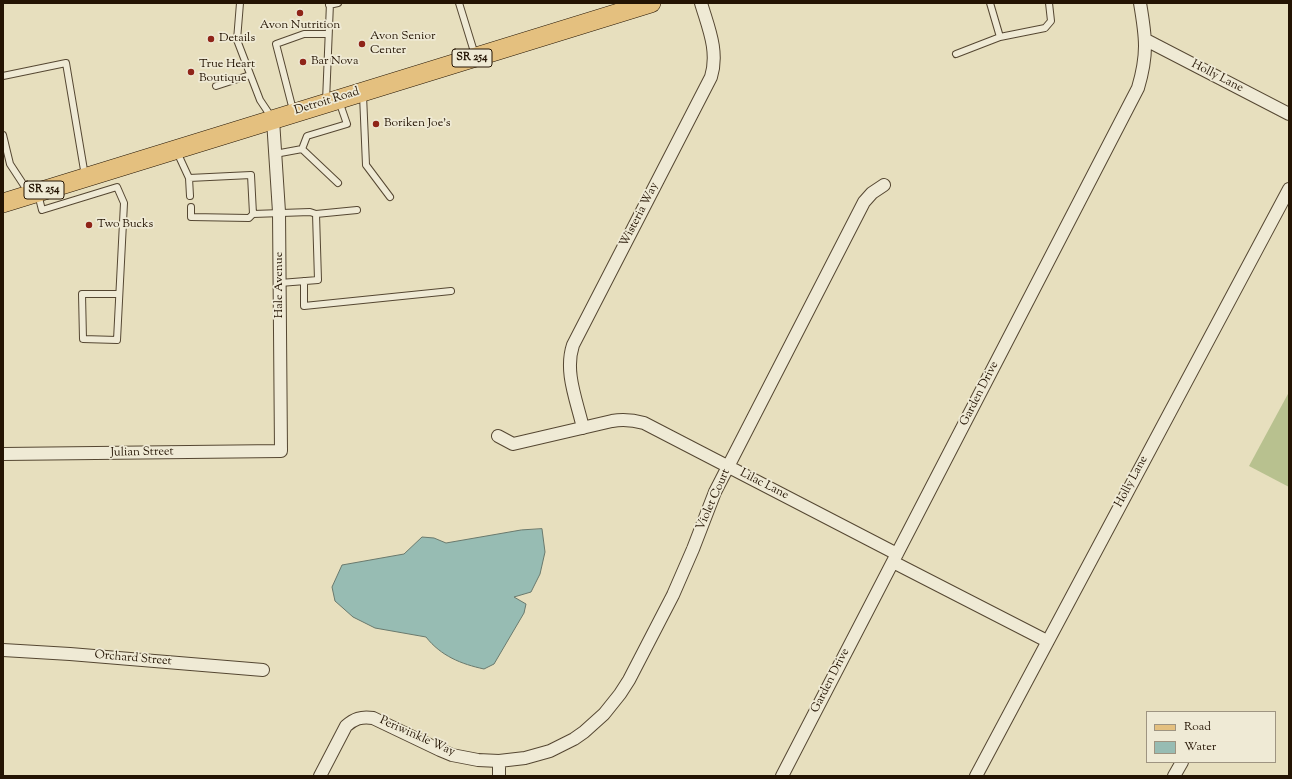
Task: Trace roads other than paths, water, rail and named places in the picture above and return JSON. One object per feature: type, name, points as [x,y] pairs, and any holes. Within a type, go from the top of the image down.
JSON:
[{"type":"main road","name":"Detroit Road","points":[[3,203],[34,193],[75,188],[114,178],[176,149],[476,57],[620,8],[651,3]]},
{"type":"street","name":"Wisteria Way","points":[[583,428],[570,376],[570,354],[573,345],[711,77],[715,60],[714,47],[700,3]]},
{"type":"street","name":"Garden Drive","points":[[782,776],[1138,88],[1144,64],[1146,40],[1140,3]]},
{"type":"street","name":"Holly Lane","points":[[1146,40],[1289,114]]},
{"type":"street","name":"Hale Avenue","points":[[273,120],[279,212],[281,451]]},
{"type":"street","name":"Violet Court","points":[[499,761],[531,756],[550,751],[579,735],[594,724],[613,705],[629,680],[672,595],[693,549],[715,492],[864,202],[872,193],[884,185]]},
{"type":"street","name":"Holly Lane","points":[[976,776],[1289,189]]},
{"type":"street","name":"Lilac Lane","points":[[498,436],[513,444],[622,419],[636,420],[728,466],[1047,641]]},
{"type":"street","name":"Julian Street","points":[[3,454],[281,451]]},
{"type":"street","name":"Orchard Street","points":[[3,650],[263,670]]},
{"type":"street","name":"Periwinkle Way","points":[[320,776],[346,726],[358,718],[366,716],[452,755],[478,760],[499,761]]},
{"type":"street","points":[[499,761],[499,776]]},
{"type":"street","points":[[1174,776],[1181,763]]},
{"type":"lane","points":[[240,3],[237,40],[260,100],[273,120]]},
{"type":"lane","points":[[302,149],[307,136],[347,124],[332,101],[328,34],[329,4],[338,3]]},
{"type":"lane","points":[[459,3],[476,57]]},
{"type":"lane","points":[[990,3],[1000,37]]},
{"type":"lane","points":[[956,54],[1000,37],[1046,28],[1051,21],[1049,3]]},
{"type":"lane","points":[[294,113],[276,44],[304,34],[328,34]]},
{"type":"lane","points":[[3,76],[66,63],[75,188]]},
{"type":"lane","points":[[216,86],[250,75]]},
{"type":"lane","points":[[363,91],[366,165],[390,197]]},
{"type":"lane","points":[[3,134],[10,164],[34,193]]},
{"type":"lane","points":[[176,149],[189,178],[190,196]]},
{"type":"lane","points":[[275,154],[302,149]]},
{"type":"lane","points":[[302,149],[338,183]]},
{"type":"lane","points":[[189,178],[251,175],[253,214]]},
{"type":"lane","points":[[114,178],[124,203],[117,340],[83,339],[82,294],[119,294]]},
{"type":"lane","points":[[191,207],[192,217],[249,218],[253,214],[279,212],[310,212],[316,214],[357,210]]},
{"type":"lane","points":[[280,283],[318,280],[316,214]]},
{"type":"lane","points":[[304,281],[304,306],[450,291]]},
{"type":"water","points":[[542,529],[545,552],[540,574],[531,592],[514,597],[526,604],[524,613],[494,664],[484,669],[459,662],[438,649],[426,637],[375,628],[353,617],[335,601],[332,587],[342,565],[404,554],[422,537],[434,538],[446,543],[521,530]]},
{"type":"place","name":"Avon Nutrition","points":[[300,13]]},
{"type":"place","name":"Details","points":[[211,39]]},
{"type":"place","name":"Avon Senior Center","points":[[362,44]]},
{"type":"place","name":"Bar Nova","points":[[303,62]]},
{"type":"place","name":"True Heart Boutique","points":[[191,72]]},
{"type":"place","name":"Boriken Joe's","points":[[376,124]]},
{"type":"place","name":"Two Bucks","points":[[89,225]]}]
